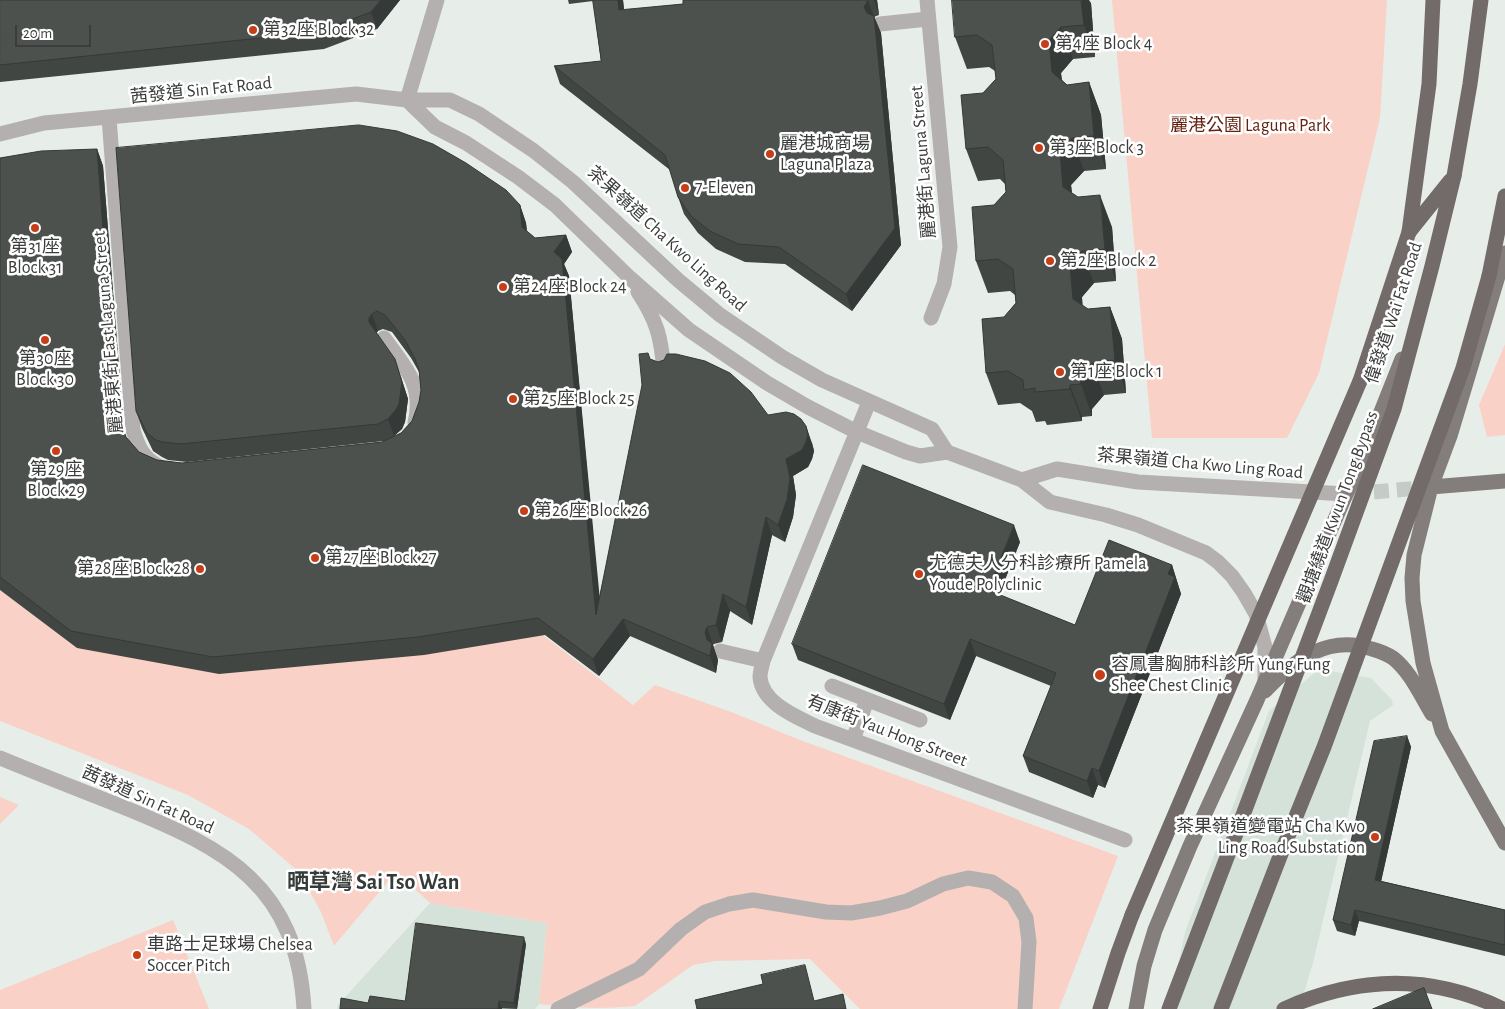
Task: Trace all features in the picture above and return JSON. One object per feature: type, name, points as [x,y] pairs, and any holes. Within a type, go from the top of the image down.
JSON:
[{"type":"highway","points":[[1100,1009],[1132,915],[1360,381],[1409,232],[1429,84],[1433,0]]},
{"type":"highway","name":"觀塘繞道 Kwun Tong Bypass","points":[[1169,1009],[1394,409],[1454,176],[1470,84],[1481,0]]},
{"type":"highway","points":[[1409,232],[1454,176]]},
{"type":"highway","points":[[1223,1007],[1324,747],[1463,368],[1489,276],[1505,196]]},
{"type":"highway","points":[[1489,276],[1505,242]]},
{"type":"highway","points":[[1284,1009],[1325,993],[1375,984],[1397,983],[1440,987],[1465,993],[1503,1009]]},
{"type":"main road","name":"偉發道 Wai Fat Road","points":[[1136,1009],[1144,966],[1155,930],[1190,846],[1257,700],[1358,470],[1404,352],[1442,224],[1474,0]]},
{"type":"main road","points":[[1442,731],[1423,663],[1413,601],[1414,555],[1431,487],[1450,436],[1505,253]]},
{"type":"main road","points":[[1431,487],[1505,480]]},
{"type":"main road","points":[[1257,700],[1295,662],[1312,652],[1329,646],[1347,644],[1365,646],[1392,658],[1401,666],[1442,731],[1505,843]]},
{"type":"street","points":[[437,0],[407,100],[435,128],[466,143],[518,177],[555,205],[630,278],[689,330],[733,361],[808,407],[856,432],[920,456],[947,452],[1022,480],[1050,502],[1106,515],[1138,525],[1206,553],[1232,576],[1256,614],[1265,647],[1265,680]]},
{"type":"street","name":"麗港街 Laguna Street","points":[[926,0],[950,247],[944,284],[931,318]]},
{"type":"street","points":[[880,24],[928,19]]},
{"type":"street","name":"茜發道 Sin Fat Road","points":[[0,134],[44,123],[356,94],[407,100]]},
{"type":"street","name":"茶果嶺道 Cha Kwo Ling Road","points":[[407,100],[450,100],[479,114],[534,151],[574,182],[678,280],[720,315],[782,357],[822,380],[932,429],[947,452]]},
{"type":"street","name":"麗港東街 East Laguna Street","points":[[109,118],[133,430],[139,449],[151,463],[168,471]]},
{"type":"street","points":[[630,278],[649,309],[660,335],[664,370]]},
{"type":"street","points":[[384,338],[409,372],[417,389],[418,409],[414,427],[408,435]]},
{"type":"street","name":"有康街 Yau Hong Street","points":[[869,402],[764,661],[760,676],[763,688],[776,704],[815,726],[1125,840]]},
{"type":"street","name":"茶果嶺道 Cha Kwo Ling Road","points":[[1022,480],[1057,468],[1138,482],[1346,494]]},
{"type":"street","points":[[720,651],[764,661]]},
{"type":"street","points":[[832,686],[920,720]]},
{"type":"street","points":[[853,740],[867,700]]},
{"type":"street","name":"茜發道 Sin Fat Road","points":[[0,758],[188,835],[235,864],[267,896],[288,932],[298,962],[303,986],[304,1009]]},
{"type":"street","points":[[558,1009],[639,969],[681,929],[705,912],[729,904],[753,900],[826,912],[851,912],[880,908],[907,900],[943,884],[968,878],[992,882],[1013,896],[1026,918],[1029,942],[1025,1009]]},
{"type":"shaded area","points":[[1319,669],[1371,678],[1392,700],[1393,705],[1370,721],[1313,963],[1299,1009],[1169,1009],[1185,932],[1269,711]]},
{"type":"shaded area","points":[[430,903],[547,923],[539,1004],[535,1009],[337,1009],[338,1005]]},
{"type":"green space","name":"麗港公園 Laguna Park","points":[[1112,0],[1387,0],[1380,118],[1319,373],[1287,438],[1152,438]]},
{"type":"green space","points":[[1505,344],[1505,435],[1487,437],[1479,405]]},
{"type":"green space","points":[[0,590],[77,648],[543,635],[633,705],[655,685],[1118,856],[1059,1009],[860,1009],[810,959],[715,961],[693,965],[635,1006],[587,1008],[539,1004],[547,923],[430,903],[396,872],[334,946],[321,912],[299,872],[249,829],[188,795],[0,721]]},
{"type":"green space","points":[[0,797],[19,805],[0,824]]},
{"type":"green space","name":"車路士足球場 Chelsea Soccer Pitch","points":[[173,920],[209,1009],[0,1009],[0,990]]},
{"type":"building","points":[[0,0],[381,0],[371,12],[318,32],[0,65]]},
{"type":"building","name":"麗港城商場 Laguna Plaza","points":[[593,0],[618,0],[619,10],[683,4],[683,0],[868,0],[864,7],[867,13],[874,16],[895,228],[846,294],[779,247],[738,244],[710,231],[691,216],[678,197],[665,155],[554,66],[601,61]]},
{"type":"building","points":[[952,0],[1081,0],[1084,25],[1061,27],[1049,40],[1052,72],[1067,85],[1089,82],[1094,136],[1072,138],[1060,152],[1063,187],[1078,197],[1100,195],[1105,249],[1082,251],[1070,265],[1073,299],[1088,309],[1110,307],[1115,360],[1092,363],[1080,377],[1081,384],[1070,385],[1070,389],[1035,392],[1035,388],[1024,390],[1023,380],[1008,371],[986,373],[982,319],[1004,317],[1016,303],[1013,269],[998,259],[976,261],[972,207],[994,205],[1006,192],[1003,160],[988,147],[966,149],[961,95],[983,93],[996,79],[992,45],[977,35],[955,37]]},
{"type":"building","points":[[359,125],[397,131],[433,144],[466,163],[506,190],[520,205],[522,227],[535,238],[566,235],[554,252],[562,259],[596,615],[642,385],[639,354],[648,353],[650,359],[658,362],[664,360],[667,354],[676,354],[705,361],[730,373],[751,392],[768,415],[786,412],[794,414],[806,426],[808,434],[802,450],[786,459],[790,478],[787,500],[778,525],[766,517],[746,607],[723,594],[716,625],[707,627],[705,632],[707,640],[712,643],[710,656],[623,619],[593,659],[538,618],[418,637],[213,657],[71,631],[0,577],[0,158],[41,151],[97,149],[117,413],[126,437],[139,452],[157,460],[182,463],[382,442],[401,433],[412,421],[421,390],[419,370],[405,340],[385,315],[377,311],[369,318],[369,322],[395,359],[402,382],[399,404],[388,419],[378,424],[181,444],[156,440],[147,433],[136,411],[116,148]]},
{"type":"building","points":[[863,465],[1014,525],[988,590],[1075,625],[1109,540],[1172,565],[1168,574],[1175,577],[1099,771],[1092,768],[1087,781],[1023,756],[1056,673],[970,639],[944,704],[792,644]]},
{"type":"building","name":"茶果嶺道變電站 Cha Kwo Ling Road Substation","points":[[1407,736],[1375,880],[1505,910],[1505,945],[1355,910],[1351,925],[1333,920],[1374,741]]},
{"type":"building","points":[[416,923],[524,937],[514,1003],[499,1001],[498,1009],[340,1009],[341,998],[368,1003],[370,996],[405,1001]]},
{"type":"building","points":[[805,965],[814,1001],[843,994],[846,1009],[697,1009],[695,1000],[763,984],[761,975]]},
{"type":"building","points":[[1424,988],[1432,1009],[1373,1009]]},
{"type":"tunnel","points":[[1351,494],[1430,487]]},
{"type":"place","name":"第32座 Block 32","points":[[253,30]]},
{"type":"place","name":"第4座 Block 4","points":[[1045,44]]},
{"type":"place","name":"第3座 Block 3","points":[[1039,148]]},
{"type":"place","name":"麗港城商場 Laguna Plaza","points":[[770,154]]},
{"type":"place","name":"7-Eleven","points":[[685,188]]},
{"type":"place","name":"第31座 Block 31","points":[[35,228]]},
{"type":"place","name":"第2座 Block 2","points":[[1050,261]]},
{"type":"place","name":"第24座 Block 24","points":[[503,287]]},
{"type":"place","name":"第30座 Block 30","points":[[45,340]]},
{"type":"place","name":"第1座 Block 1","points":[[1060,372]]},
{"type":"place","name":"第25座 Block 25","points":[[513,399]]},
{"type":"place","name":"第29座 Block 29","points":[[56,451]]},
{"type":"place","name":"第26座 Block 26","points":[[524,511]]},
{"type":"place","name":"第27座 Block 27","points":[[315,558]]},
{"type":"place","name":"第28座 Block 28","points":[[200,569]]},
{"type":"place","name":"尤德夫人分科診療所 Pamela Youde Polyclinic","points":[[919,574]]},
{"type":"place","name":"容鳳書胸肺科診所 Yung Fung Shee Chest Clinic","points":[[1100,675]]},
{"type":"place","name":"茶果嶺道變電站 Cha Kwo Ling Road Substation","points":[[1375,837]]},
{"type":"place","name":"車路士足球場 Chelsea Soccer Pitch","points":[[137,955]]},
{"type":"district","name":"晒草灣 Sai Tso Wan","points":[[373,882]]}]
